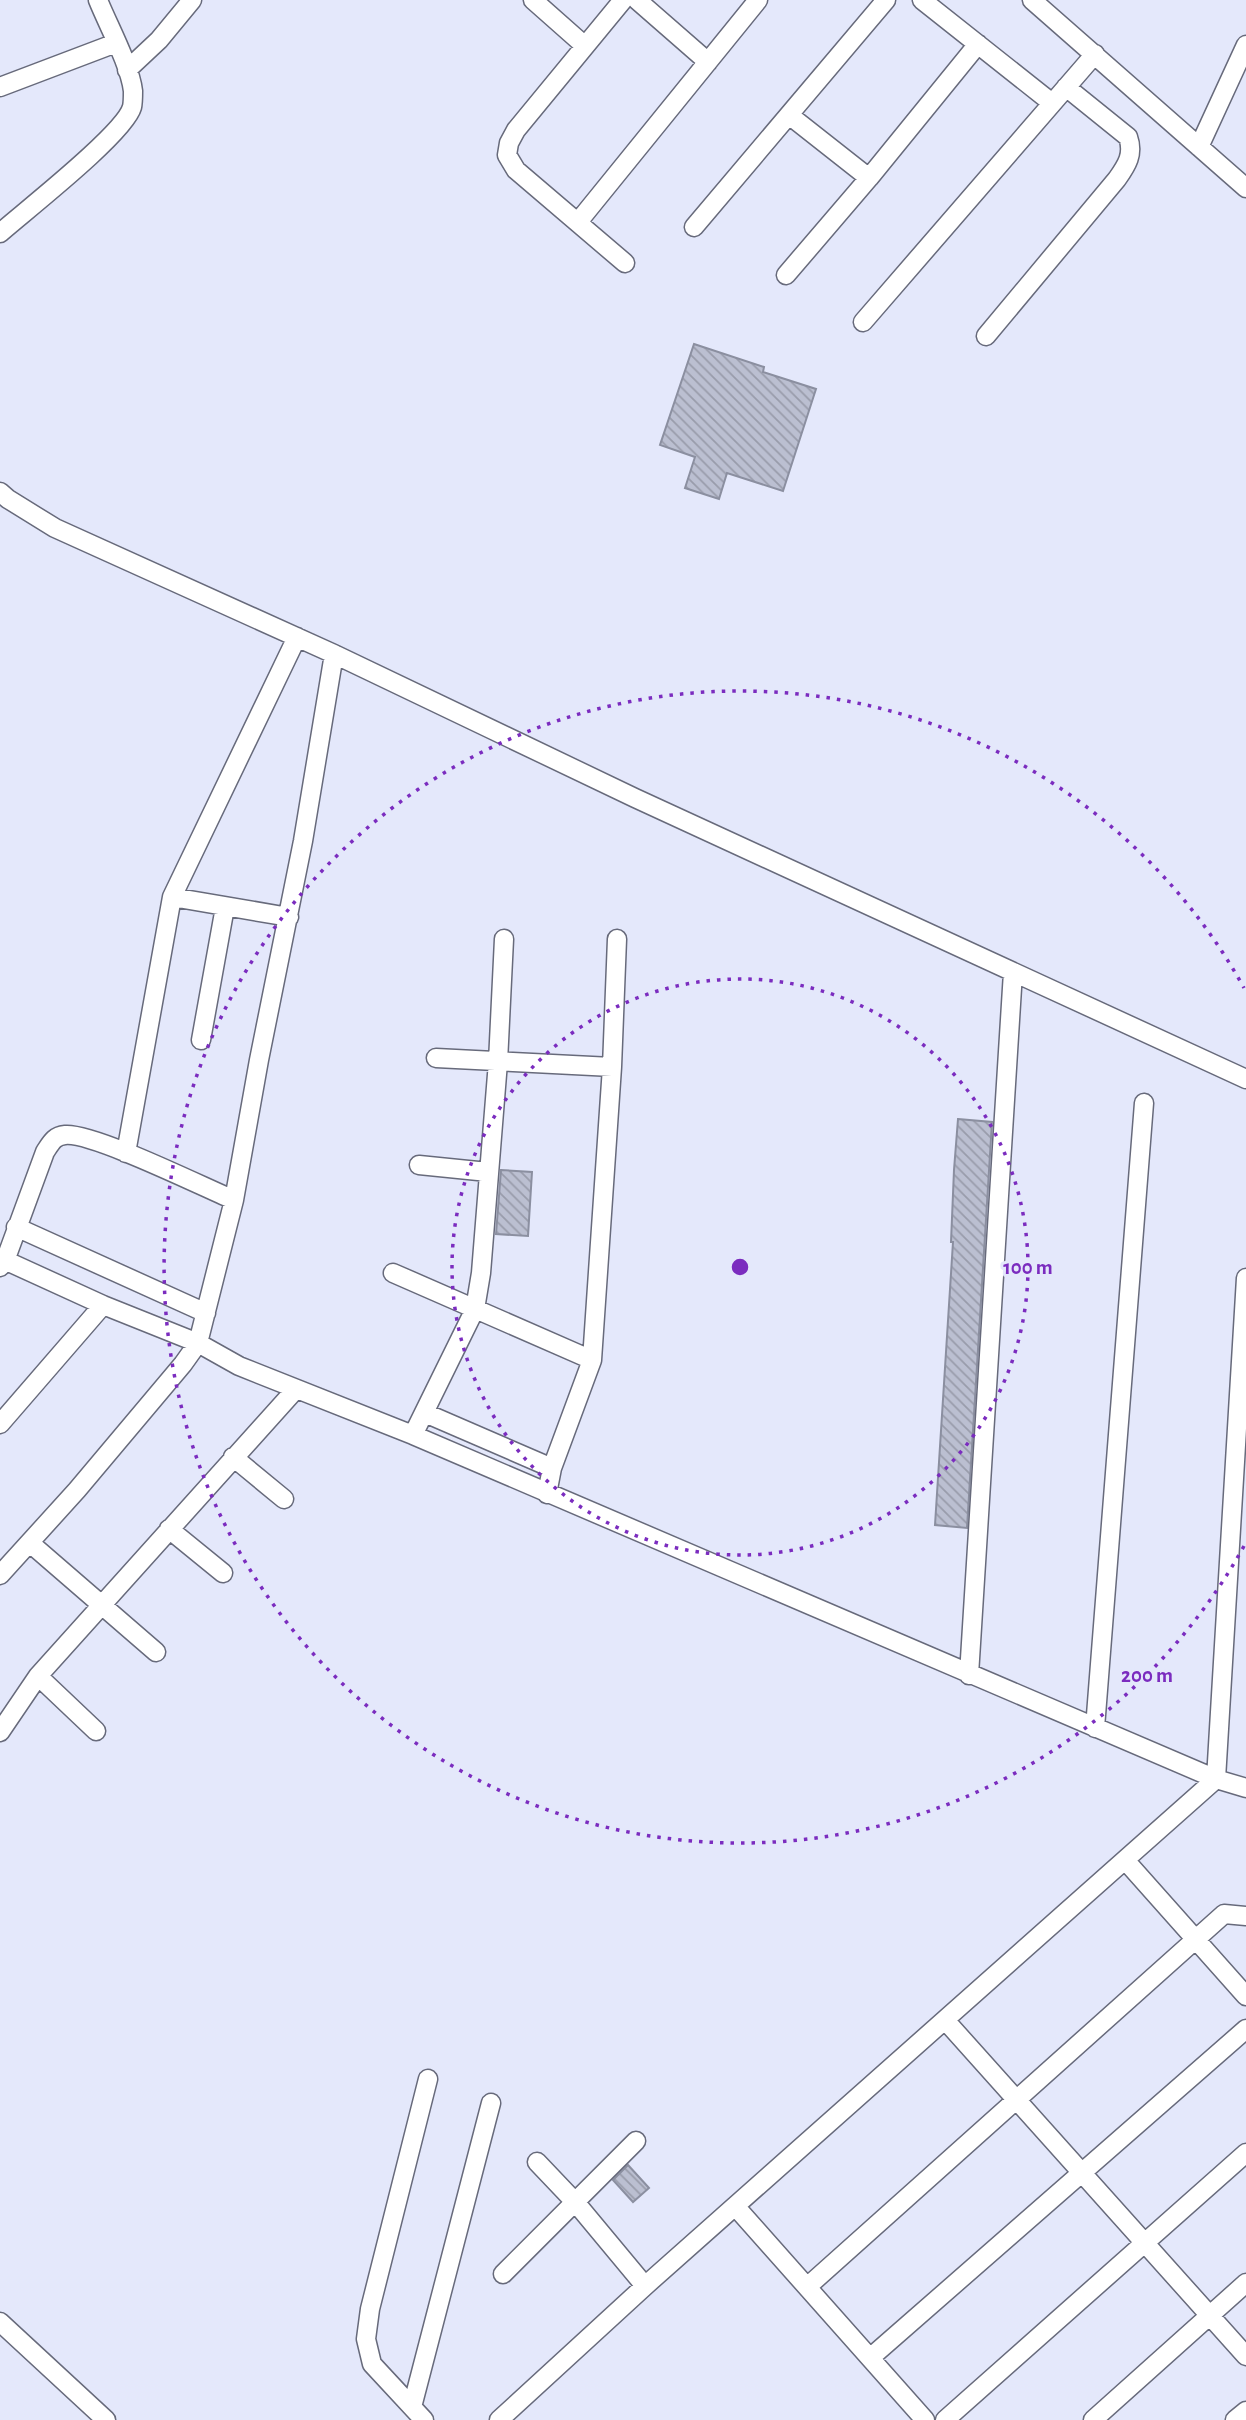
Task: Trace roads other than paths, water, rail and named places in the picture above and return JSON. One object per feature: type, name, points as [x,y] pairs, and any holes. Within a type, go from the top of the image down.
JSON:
[{"type":"street","points":[[0,233],[102,145],[126,119],[132,106],[133,89],[127,70],[98,0]]},
{"type":"street","points":[[127,70],[159,40],[192,0]]},
{"type":"street","points":[[534,0],[585,46]]},
{"type":"street","points":[[623,0],[516,130],[509,143],[507,155],[516,170],[625,263]]},
{"type":"street","points":[[637,0],[708,62]]},
{"type":"street","points":[[578,222],[758,0]]},
{"type":"street","points":[[694,228],[886,0]]},
{"type":"street","points":[[922,0],[1052,103]]},
{"type":"street","points":[[1032,0],[1246,188]]},
{"type":"street","points":[[0,87],[116,43]]},
{"type":"street","points":[[786,275],[978,44]]},
{"type":"street","points":[[1199,147],[1246,46]]},
{"type":"street","points":[[863,322],[1095,54]]},
{"type":"street","points":[[986,336],[1117,180],[1128,163],[1131,146],[1128,137],[1066,87]]},
{"type":"street","points":[[789,115],[869,178]]},
{"type":"street","points":[[0,492],[55,528],[334,654],[635,798],[1246,1079]]},
{"type":"street","points":[[125,1153],[172,897],[297,637]]},
{"type":"street","points":[[0,1575],[183,1364],[198,1343],[234,1200],[259,1060],[289,917],[334,654]]},
{"type":"street","points":[[172,897],[289,917]]},
{"type":"street","points":[[201,1040],[225,907]]},
{"type":"street","points":[[413,1436],[475,1309],[481,1273],[498,1062],[504,939]]},
{"type":"street","points":[[547,1494],[552,1468],[592,1360],[612,1067],[617,939]]},
{"type":"street","points":[[970,1675],[1013,972]]},
{"type":"street","points":[[436,1058],[612,1067]]},
{"type":"street","points":[[1095,1728],[1144,1103]]},
{"type":"street","points":[[234,1200],[125,1153],[77,1135],[63,1135],[53,1139],[45,1152],[2,1262],[198,1343],[239,1366],[413,1436],[1095,1728],[1216,1779],[1246,1788]]},
{"type":"street","points":[[419,1165],[488,1172]]},
{"type":"street","points":[[16,1227],[206,1313]]},
{"type":"street","points":[[393,1273],[592,1360]]},
{"type":"street","points":[[499,2420],[645,2286],[1216,1779],[1241,1430],[1246,1278]]},
{"type":"street","points":[[0,1424],[103,1305]]},
{"type":"street","points":[[0,1732],[38,1676],[296,1389]]},
{"type":"street","points":[[425,1413],[552,1468]]},
{"type":"street","points":[[233,1457],[284,1499]]},
{"type":"street","points":[[169,1529],[223,1573]]},
{"type":"street","points":[[30,1543],[156,1652]]},
{"type":"street","points":[[38,1676],[96,1731]]},
{"type":"street","points":[[1125,1860],[1246,1996]]},
{"type":"street","points":[[807,2287],[1224,1914],[1246,1916]]},
{"type":"street","points":[[945,2020],[1246,2356]]},
{"type":"street","points":[[870,2358],[1246,2029]]},
{"type":"street","points":[[418,2413],[372,2364],[366,2339],[370,2309],[428,2080]]},
{"type":"street","points":[[418,2413],[491,2103]]},
{"type":"street","points":[[503,2274],[636,2141]]},
{"type":"street","points":[[945,2420],[1246,2153]]},
{"type":"street","points":[[537,2162],[576,2203],[645,2286]]},
{"type":"street","points":[[735,2206],[925,2420]]},
{"type":"street","points":[[1093,2420],[1246,2283]]},
{"type":"street","points":[[0,2322],[106,2420]]},
{"type":"street","points":[[1235,2420],[1246,2411]]}]
